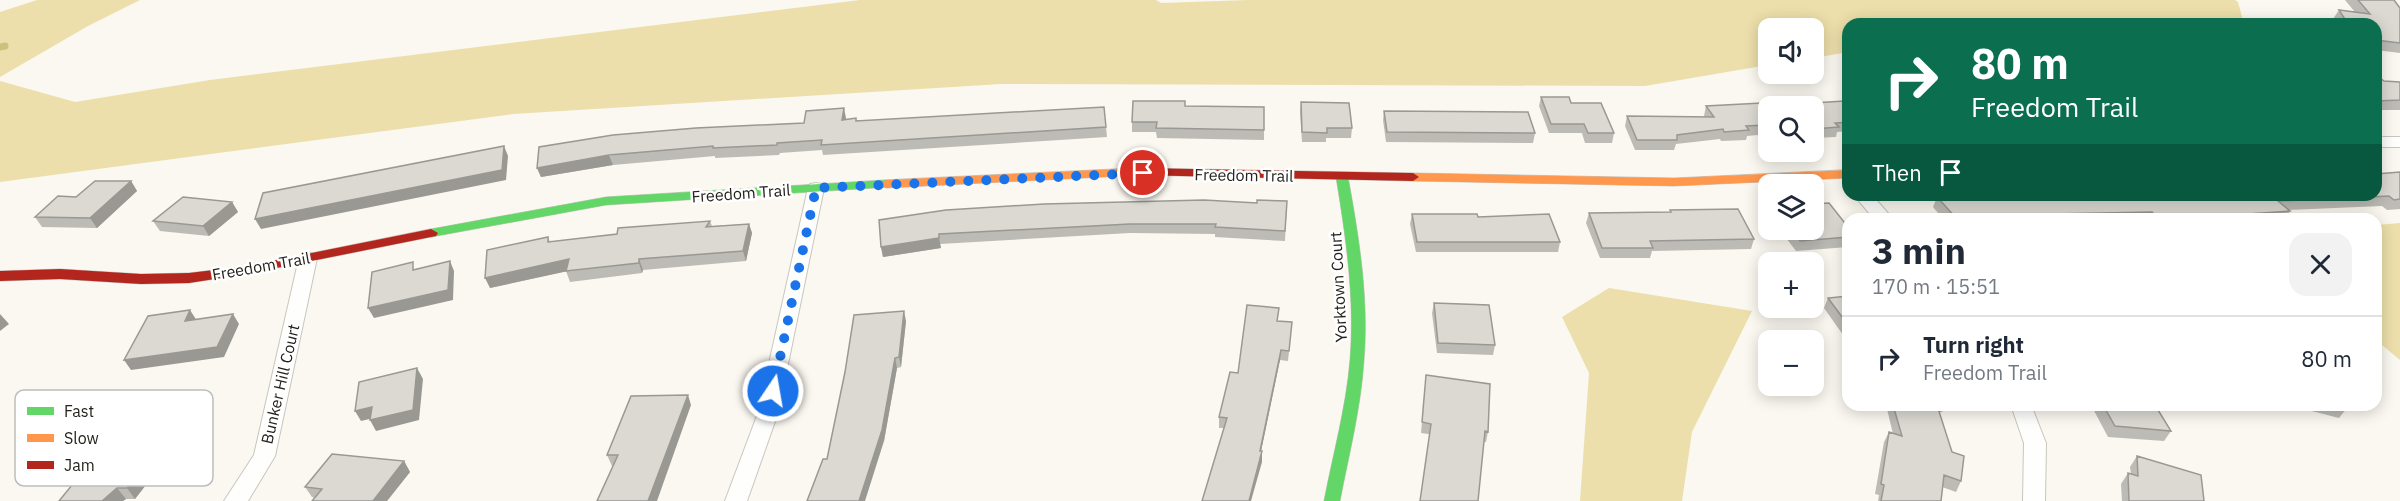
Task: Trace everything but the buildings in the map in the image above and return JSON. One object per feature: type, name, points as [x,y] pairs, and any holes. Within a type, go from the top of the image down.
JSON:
[{"type":"street","points":[[2382,142],[2400,142]]},
{"type":"street","name":"Freedom Trail","points":[[0,276],[60,274],[141,279],[189,278],[247,270],[553,209],[606,201],[816,188],[1119,172],[1674,182],[1842,175]]},
{"type":"street","name":"Yorktown Court","points":[[1332,501],[1357,363],[1359,322],[1350,221],[1342,177]]},
{"type":"street","points":[[736,501],[768,413],[816,188]]},
{"type":"street","points":[[1868,201],[1879,213]]},
{"type":"street","name":"Bunker Hill Court","points":[[235,501],[264,456],[308,258]]},
{"type":"street","points":[[2023,411],[2035,443],[2034,501]]},
{"type":"shaded area","points":[[37,0],[140,0],[88,26],[0,77],[0,12]]},
{"type":"shaded area","points":[[860,0],[1156,0],[1161,3],[1248,0],[2235,0],[2238,2],[2242,18],[1842,18],[1842,53],[1824,56],[1824,18],[1758,18],[1758,67],[1645,86],[1001,84],[513,114],[0,182],[0,81],[75,102],[210,80]]},
{"type":"shaded area","points":[[2400,223],[2400,360],[2382,345],[2382,224]]},
{"type":"shaded area","points":[[1609,288],[1752,311],[1692,432],[1682,501],[1580,501],[1589,373],[1562,317]]},
{"type":"waterway","points":[[0,47],[5,46]]},
{"type":"traffic: fast","points":[[1332,501],[1353,394],[1358,337],[1356,268],[1342,177]]},
{"type":"traffic: fast","points":[[431,233],[606,201],[886,184]]},
{"type":"traffic: slow","points":[[886,184],[1139,172]]},
{"type":"traffic: slow","points":[[1413,177],[1674,182],[1842,174]]},
{"type":"traffic: jam","points":[[1139,172],[1413,177]]},
{"type":"traffic: jam","points":[[0,276],[60,274],[141,279],[189,278],[247,270],[431,233]]},
{"type":"route","points":[[773,391],[816,188],[1119,172],[1143,173]]}]
